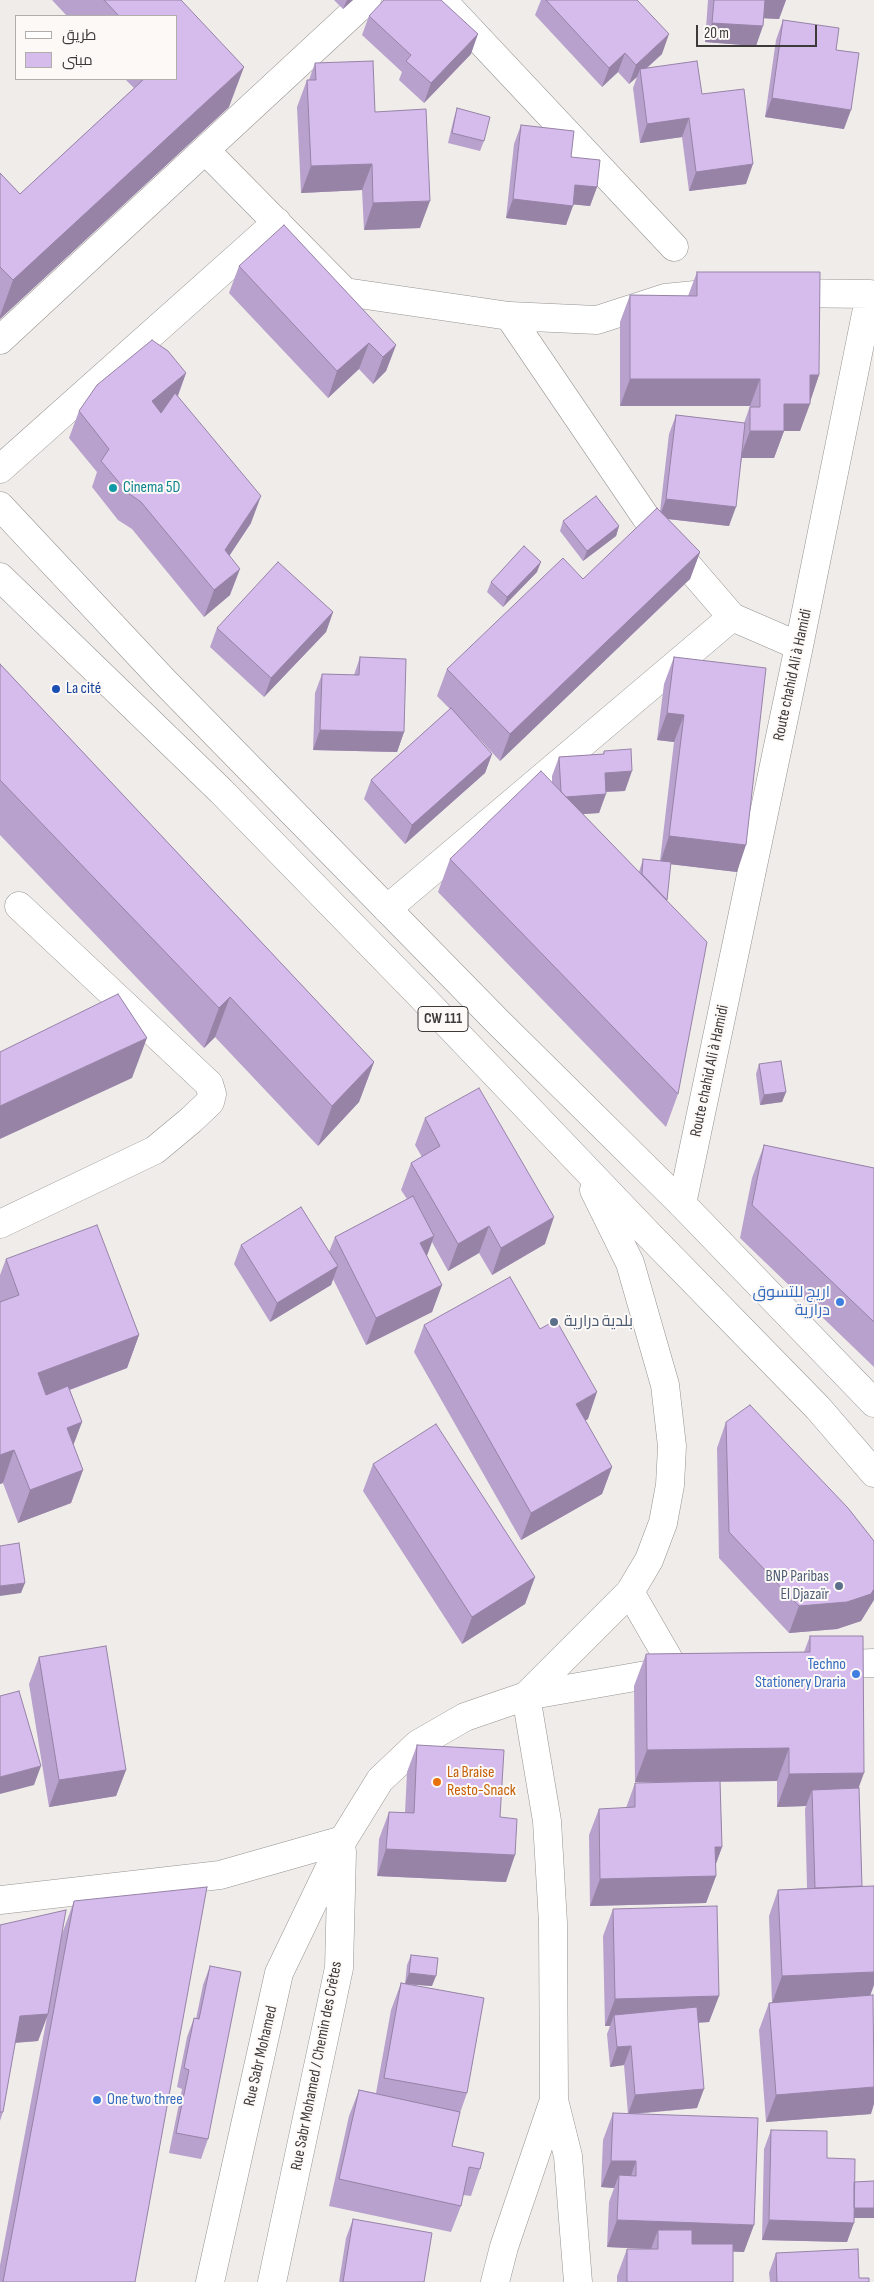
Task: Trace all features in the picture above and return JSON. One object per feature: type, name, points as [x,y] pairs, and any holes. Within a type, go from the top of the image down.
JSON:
[{"type":"street","points":[[0,340],[367,0]]},
{"type":"street","points":[[442,0],[674,247]]},
{"type":"street","name":"Route chahid Ali à Hamidi","points":[[206,151],[345,292],[509,316],[597,320],[666,298],[718,292],[872,286],[682,1204]]},
{"type":"street","points":[[0,469],[277,222]]},
{"type":"street","points":[[509,316],[645,516],[732,617],[799,646]]},
{"type":"street","points":[[0,506],[163,680],[497,1021],[682,1204],[874,1403]]},
{"type":"street","name":"CW 111","points":[[0,577],[221,791],[818,1408],[874,1473]]},
{"type":"street","points":[[387,909],[732,617]]},
{"type":"street","points":[[0,1224],[155,1150],[192,1120],[210,1102],[212,1094],[209,1084],[19,906]]},
{"type":"street","points":[[578,2282],[568,2156],[554,2100],[553,1922],[547,1821],[526,1696],[630,1592],[649,1560],[663,1523],[670,1485],[672,1446],[665,1385],[630,1263],[581,1164]]},
{"type":"street","points":[[630,1592],[675,1670]]},
{"type":"street","points":[[804,1666],[874,1663]]},
{"type":"street","name":"Rue Sabr Mohamed / Chemin des Crêtes","points":[[272,2282],[339,1968],[343,1840],[380,1780],[418,1744],[465,1717],[526,1696],[675,1670],[704,1669]]},
{"type":"street","points":[[0,1900],[220,1875],[343,1840]]},
{"type":"street","name":"Rue Sabr Mohamed","points":[[210,2282],[280,1973],[343,1840]]},
{"type":"street","points":[[495,2282],[504,2247],[554,2100]]},
{"type":"building","points":[[104,0],[181,0],[244,67],[13,280],[0,267],[0,173],[20,194],[143,80],[178,80],[178,15],[118,15]]},
{"type":"building","points":[[384,0],[441,0],[478,34],[431,83],[406,61],[411,55],[369,16]]},
{"type":"building","points":[[546,0],[637,0],[669,34],[636,65],[625,53],[609,68]]},
{"type":"building","points":[[714,0],[765,0],[763,26],[712,23]]},
{"type":"building","points":[[783,20],[839,28],[836,50],[859,53],[851,110],[772,98]]},
{"type":"building","points":[[373,61],[375,112],[426,109],[430,201],[373,203],[372,164],[311,166],[307,80],[316,80],[315,63]]},
{"type":"building","points":[[697,61],[702,94],[744,89],[753,164],[696,172],[689,118],[647,124],[640,69]]},
{"type":"building","points":[[457,108],[490,117],[484,141],[452,133]]},
{"type":"building","points":[[521,125],[574,131],[571,157],[600,160],[597,187],[575,185],[573,206],[513,199]]},
{"type":"building","points":[[284,225],[396,345],[383,357],[369,343],[337,371],[239,266]]},
{"type":"building","points":[[697,272],[820,272],[819,375],[810,375],[810,404],[784,404],[784,431],[750,431],[750,407],[760,407],[760,379],[630,379],[630,295],[697,296]]},
{"type":"building","points":[[152,340],[168,351],[186,373],[152,401],[161,413],[175,393],[261,496],[225,550],[240,569],[214,590],[141,502],[128,493],[101,461],[109,449],[79,411],[97,385]]},
{"type":"building","points":[[676,415],[745,423],[736,507],[666,499]]},
{"type":"building","points":[[596,496],[619,526],[587,551],[563,521]]},
{"type":"building","points":[[657,508],[700,552],[510,734],[447,669],[563,558],[583,579]]},
{"type":"building","points":[[524,546],[541,562],[507,597],[491,582]]},
{"type":"building","points":[[278,562],[333,612],[271,678],[217,628]]},
{"type":"building","points":[[360,657],[406,659],[404,732],[320,730],[322,674],[359,675]]},
{"type":"building","points":[[674,657],[766,668],[746,845],[669,836],[684,715],[667,713]]},
{"type":"building","points":[[0,664],[374,1062],[332,1106],[230,997],[219,1008],[0,780]]},
{"type":"building","points":[[451,708],[492,754],[412,825],[371,780]]},
{"type":"building","points":[[631,749],[632,771],[605,773],[606,794],[566,797],[561,792],[559,757],[604,754],[604,751]]},
{"type":"building","points":[[541,771],[707,942],[678,1094],[450,859]]},
{"type":"building","points":[[643,859],[671,862],[667,900],[642,874]]},
{"type":"building","points":[[118,994],[147,1038],[0,1106],[0,1052]]},
{"type":"building","points":[[781,1061],[786,1092],[764,1095],[759,1064]]},
{"type":"building","points":[[479,1088],[554,1217],[501,1248],[489,1226],[458,1244],[411,1163],[440,1146],[425,1118]]},
{"type":"building","points":[[764,1145],[874,1168],[874,1322],[752,1205]]},
{"type":"building","points":[[413,1196],[434,1236],[420,1243],[442,1285],[376,1318],[335,1237]]},
{"type":"building","points":[[301,1207],[338,1266],[277,1303],[241,1245]]},
{"type":"building","points":[[97,1225],[139,1335],[38,1373],[46,1395],[68,1386],[82,1422],[67,1428],[83,1470],[30,1490],[14,1450],[0,1455],[0,1302],[19,1295],[6,1259]]},
{"type":"building","points":[[510,1277],[540,1329],[556,1320],[597,1392],[576,1404],[612,1467],[531,1513],[424,1325]]},
{"type":"building","points":[[750,1405],[848,1508],[874,1541],[874,1589],[871,1594],[847,1602],[799,1606],[729,1532],[726,1422]]},
{"type":"building","points":[[436,1424],[535,1577],[472,1617],[373,1464]]},
{"type":"building","points":[[19,1543],[25,1583],[0,1586],[0,1546]]},
{"type":"building","points":[[810,1636],[863,1636],[864,1773],[789,1774],[789,1748],[647,1750],[646,1654],[810,1652]]},
{"type":"building","points":[[106,1646],[126,1770],[59,1780],[39,1657]]},
{"type":"building","points":[[19,1691],[41,1766],[0,1777],[0,1696]]},
{"type":"building","points":[[417,1745],[504,1750],[500,1817],[517,1819],[515,1855],[386,1849],[389,1812],[414,1813]]},
{"type":"building","points":[[720,1781],[722,1847],[715,1847],[716,1876],[600,1879],[599,1809],[635,1807],[635,1783]]},
{"type":"building","points":[[859,1788],[862,1886],[815,1888],[812,1790]]},
{"type":"building","points":[[874,1886],[874,1972],[782,1976],[778,1890]]},
{"type":"building","name":"One two three","points":[[207,1887],[135,2282],[3,2282],[74,1901]]},
{"type":"building","points":[[717,1906],[719,1996],[615,1999],[613,1909]]},
{"type":"building","points":[[66,1910],[48,2014],[20,2016],[3,2112],[0,2112],[0,1925]]},
{"type":"building","points":[[411,1955],[438,1958],[436,1976],[409,1973]]},
{"type":"building","points":[[210,1966],[241,1972],[208,2139],[176,2133],[189,2070],[184,2068],[194,2018],[199,2019]]},
{"type":"building","points":[[401,1983],[484,1998],[467,2093],[384,2078]]},
{"type":"building","points":[[873,1995],[874,2087],[776,2095],[769,2003]]},
{"type":"building","points":[[697,2007],[704,2089],[635,2095],[631,2046],[617,2047],[614,2015]]},
{"type":"building","points":[[359,2090],[460,2112],[452,2146],[484,2153],[480,2169],[469,2167],[461,2206],[339,2179]]},
{"type":"building","points":[[613,2113],[758,2118],[754,2225],[617,2220],[619,2175],[636,2176],[636,2161],[611,2161]]},
{"type":"building","points":[[771,2130],[827,2131],[827,2158],[855,2159],[854,2223],[769,2220]]},
{"type":"building","points":[[874,2181],[874,2208],[854,2208],[854,2182]]},
{"type":"building","points":[[353,2219],[432,2233],[424,2282],[343,2282]]},
{"type":"building","points":[[658,2230],[692,2230],[692,2244],[733,2244],[733,2282],[627,2282],[627,2249],[658,2249]]},
{"type":"building","points":[[858,2249],[859,2278],[869,2278],[869,2282],[777,2282],[776,2253]]},
{"type":"place","name":"Cinema 5D","points":[[113,488]]},
{"type":"place","name":"La cité","points":[[56,689]]},
{"type":"place","name":"اريج للتسوق درارية","points":[[840,1302]]},
{"type":"place","name":"بلدية درارية","points":[[554,1322]]},
{"type":"place","name":"BNP Paribas El Djazaïr","points":[[839,1586]]},
{"type":"place","name":"Techno Stationery Draria","points":[[856,1674]]},
{"type":"place","name":"La Braise Resto-Snack","points":[[437,1782]]},
{"type":"place","name":"One two three","points":[[97,2100]]}]
